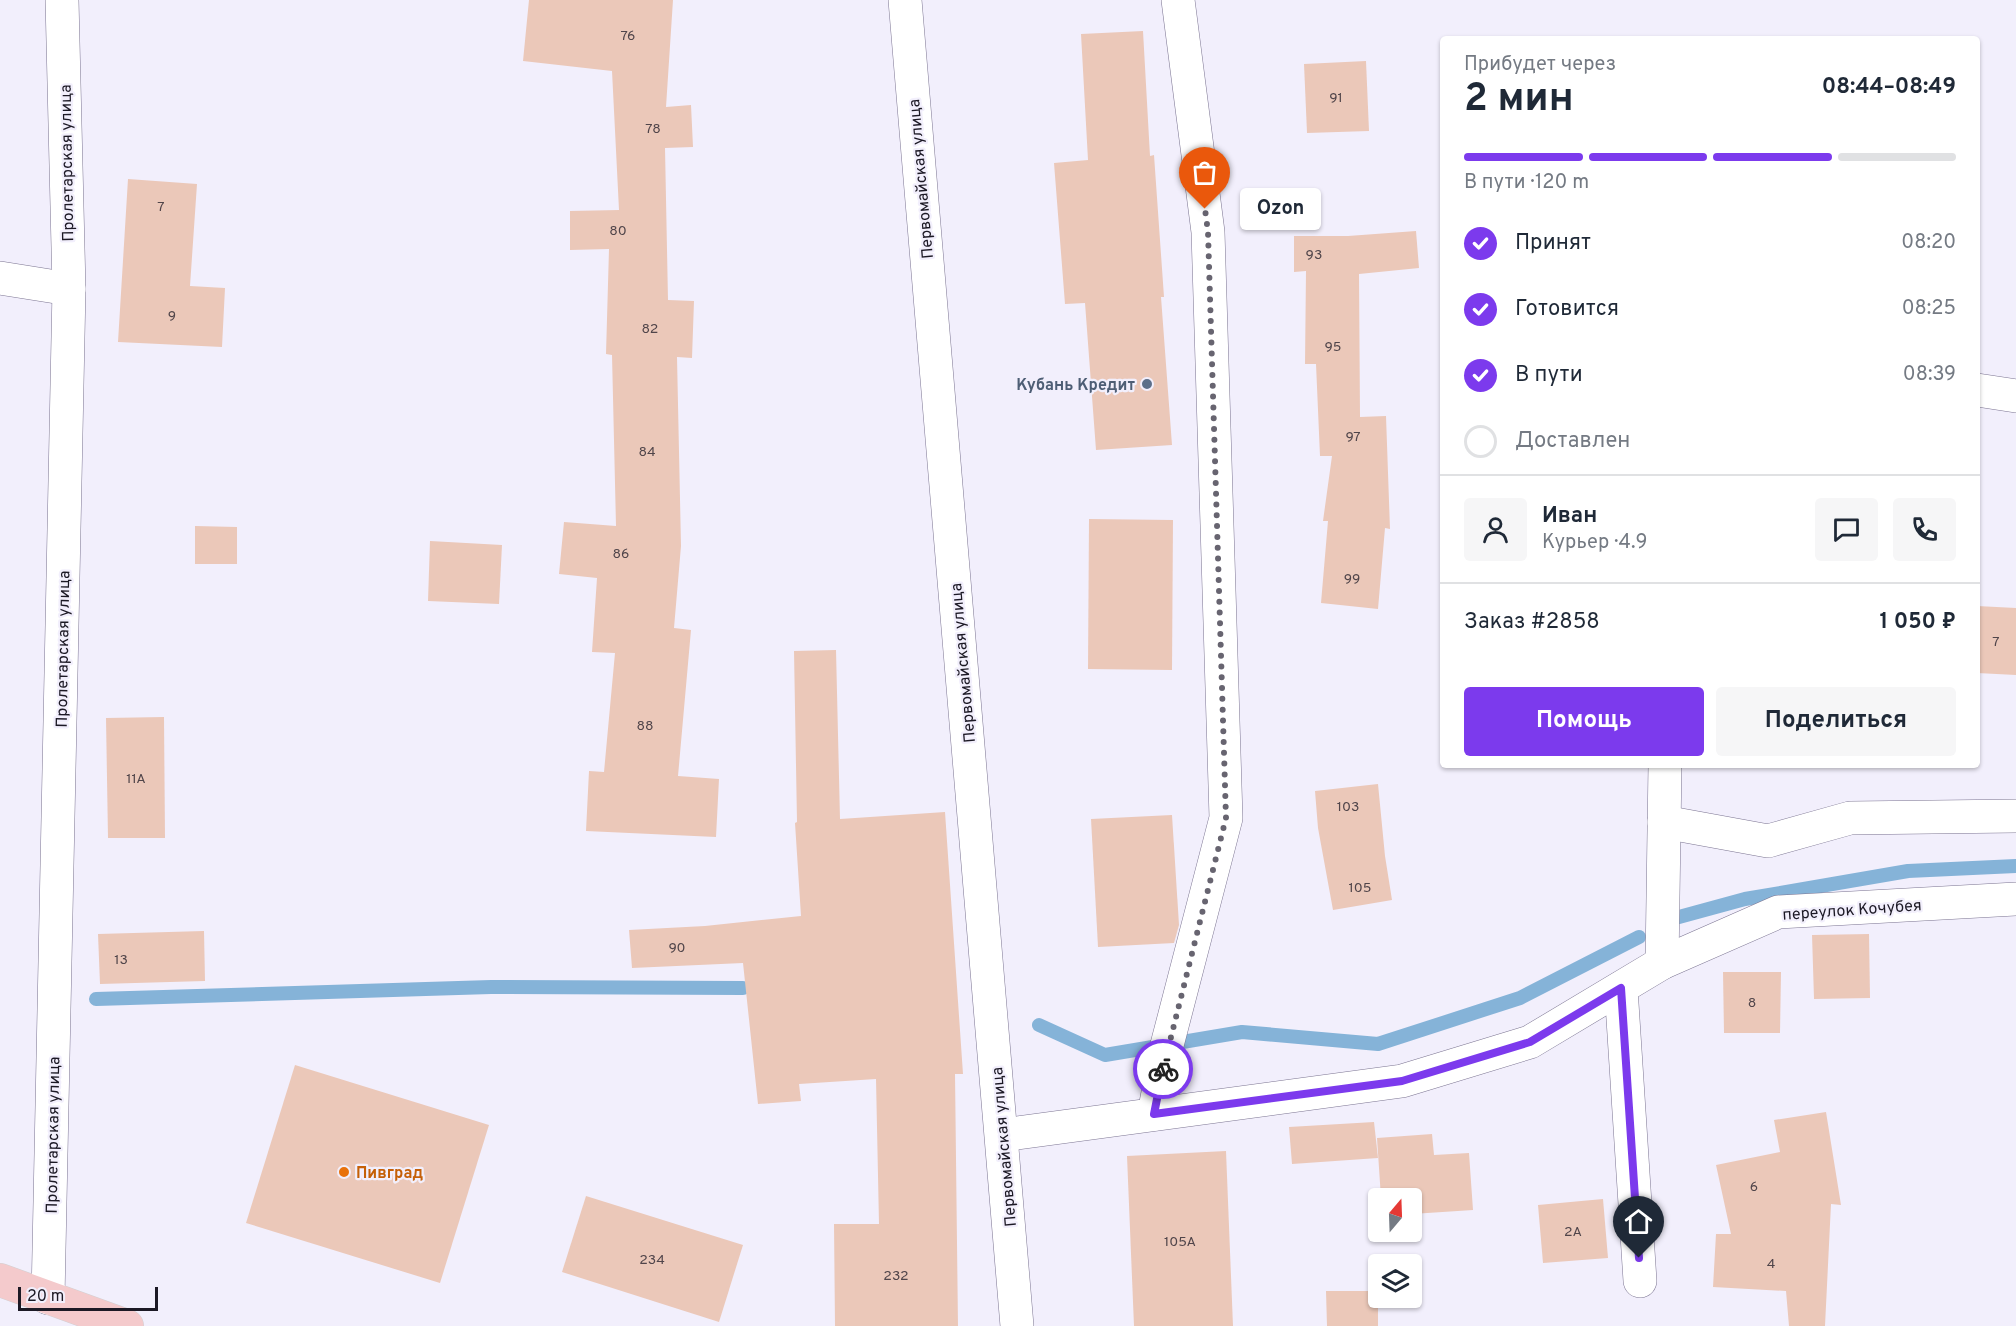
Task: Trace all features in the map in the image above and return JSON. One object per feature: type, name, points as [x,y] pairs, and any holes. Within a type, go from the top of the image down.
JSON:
[{"type":"highway","points":[[0,1280],[127,1326]]},
{"type":"street","name":"Пролетарская улица","points":[[48,1298],[69,289],[62,0]]},
{"type":"street","name":"Первомайская улица","points":[[905,0],[1017,1326]]},
{"type":"street","points":[[1154,1114],[1167,1046],[1226,818],[1208,232],[1178,0]]},
{"type":"street","points":[[0,278],[69,289]]},
{"type":"street","points":[[1980,390],[2016,396]]},
{"type":"street","points":[[1662,963],[1665,768]]},
{"type":"street","points":[[1664,822],[1768,841],[1850,818],[2016,816]]},
{"type":"street","name":"переулок Кочубея","points":[[1002,1135],[1402,1081],[1530,1042],[1662,963],[1778,912],[2016,899]]},
{"type":"street","points":[[1621,988],[1640,1281]]},
{"type":"building","points":[[529,0],[673,0],[666,107],[691,105],[693,147],[665,148],[668,300],[694,301],[692,358],[677,357],[681,546],[674,628],[691,630],[678,776],[719,779],[716,837],[586,831],[589,771],[604,772],[615,653],[592,652],[597,578],[559,574],[564,522],[616,526],[612,355],[606,354],[609,249],[570,250],[570,211],[619,210],[612,71],[523,61]]},
{"type":"building","points":[[1143,31],[1150,156],[1154,155],[1164,297],[1161,297],[1172,445],[1096,450],[1085,303],[1065,304],[1054,163],[1088,160],[1081,34]]},
{"type":"building","points":[[1366,61],[1369,131],[1307,133],[1304,64]]},
{"type":"building","points":[[128,179],[197,184],[190,286],[225,288],[222,347],[118,342]]},
{"type":"building","points":[[1416,231],[1419,268],[1359,274],[1360,417],[1386,416],[1390,529],[1385,528],[1378,609],[1321,603],[1328,521],[1323,521],[1332,456],[1320,456],[1316,364],[1305,364],[1306,271],[1294,272],[1294,236],[1348,236]]},
{"type":"building","points":[[1089,519],[1173,520],[1172,670],[1088,669]]},
{"type":"building","points":[[195,526],[237,527],[237,564],[195,564]]},
{"type":"building","points":[[430,541],[502,545],[499,604],[428,601]]},
{"type":"building","points":[[1980,606],[2016,608],[2016,675],[1980,673]]},
{"type":"building","points":[[836,650],[840,819],[945,812],[963,1074],[955,1074],[958,1326],[835,1326],[834,1224],[879,1224],[876,1079],[799,1084],[801,1101],[758,1104],[743,963],[632,968],[629,930],[705,926],[801,916],[795,823],[797,822],[794,651]]},
{"type":"building","points":[[164,717],[165,838],[108,838],[106,718]]},
{"type":"building","points":[[1378,784],[1392,900],[1333,910],[1318,828],[1315,791]]},
{"type":"building","points":[[1172,815],[1179,925],[1174,943],[1098,947],[1091,819]]},
{"type":"building","points":[[204,931],[205,981],[100,984],[98,934]]},
{"type":"building","points":[[1869,934],[1870,998],[1814,999],[1812,935]]},
{"type":"building","points":[[1723,972],[1781,972],[1780,1033],[1724,1033]]},
{"type":"building","points":[[295,1065],[489,1125],[440,1283],[246,1223]]},
{"type":"building","points":[[1826,1112],[1841,1205],[1831,1204],[1825,1326],[1789,1326],[1786,1291],[1713,1287],[1716,1234],[1731,1234],[1716,1165],[1780,1152],[1774,1120]]},
{"type":"building","points":[[1374,1122],[1378,1158],[1292,1164],[1289,1127]]},
{"type":"building","points":[[1432,1134],[1434,1155],[1469,1153],[1473,1210],[1422,1213],[1422,1188],[1380,1188],[1377,1138]]},
{"type":"building","points":[[1226,1151],[1233,1326],[1134,1326],[1127,1156]]},
{"type":"building","points":[[586,1196],[743,1245],[719,1322],[562,1272]]},
{"type":"building","points":[[1603,1199],[1608,1258],[1543,1263],[1538,1205]]},
{"type":"building","points":[[1326,1291],[1368,1291],[1368,1308],[1378,1308],[1378,1326],[1327,1326]]},
{"type":"waterway","points":[[1679,917],[1745,899],[1908,871],[2016,866]]},
{"type":"waterway","points":[[1039,1025],[1105,1055],[1242,1032],[1378,1044],[1520,998],[1639,937]]},
{"type":"waterway","points":[[96,999],[491,987],[743,988]]},
{"type":"way so far","points":[[1163,1069],[1226,818],[1208,232],[1205,209]]},
{"type":"place","name":"Ozon","points":[[1205,209]]},
{"type":"place","name":"Кубань Кредит","points":[[1147,384]]},
{"type":"place","name":"Пивград","points":[[344,1172]]},
{"type":"route","points":[[1163,1069],[1154,1114],[1402,1081],[1530,1042],[1621,988],[1639,1258]]}]
